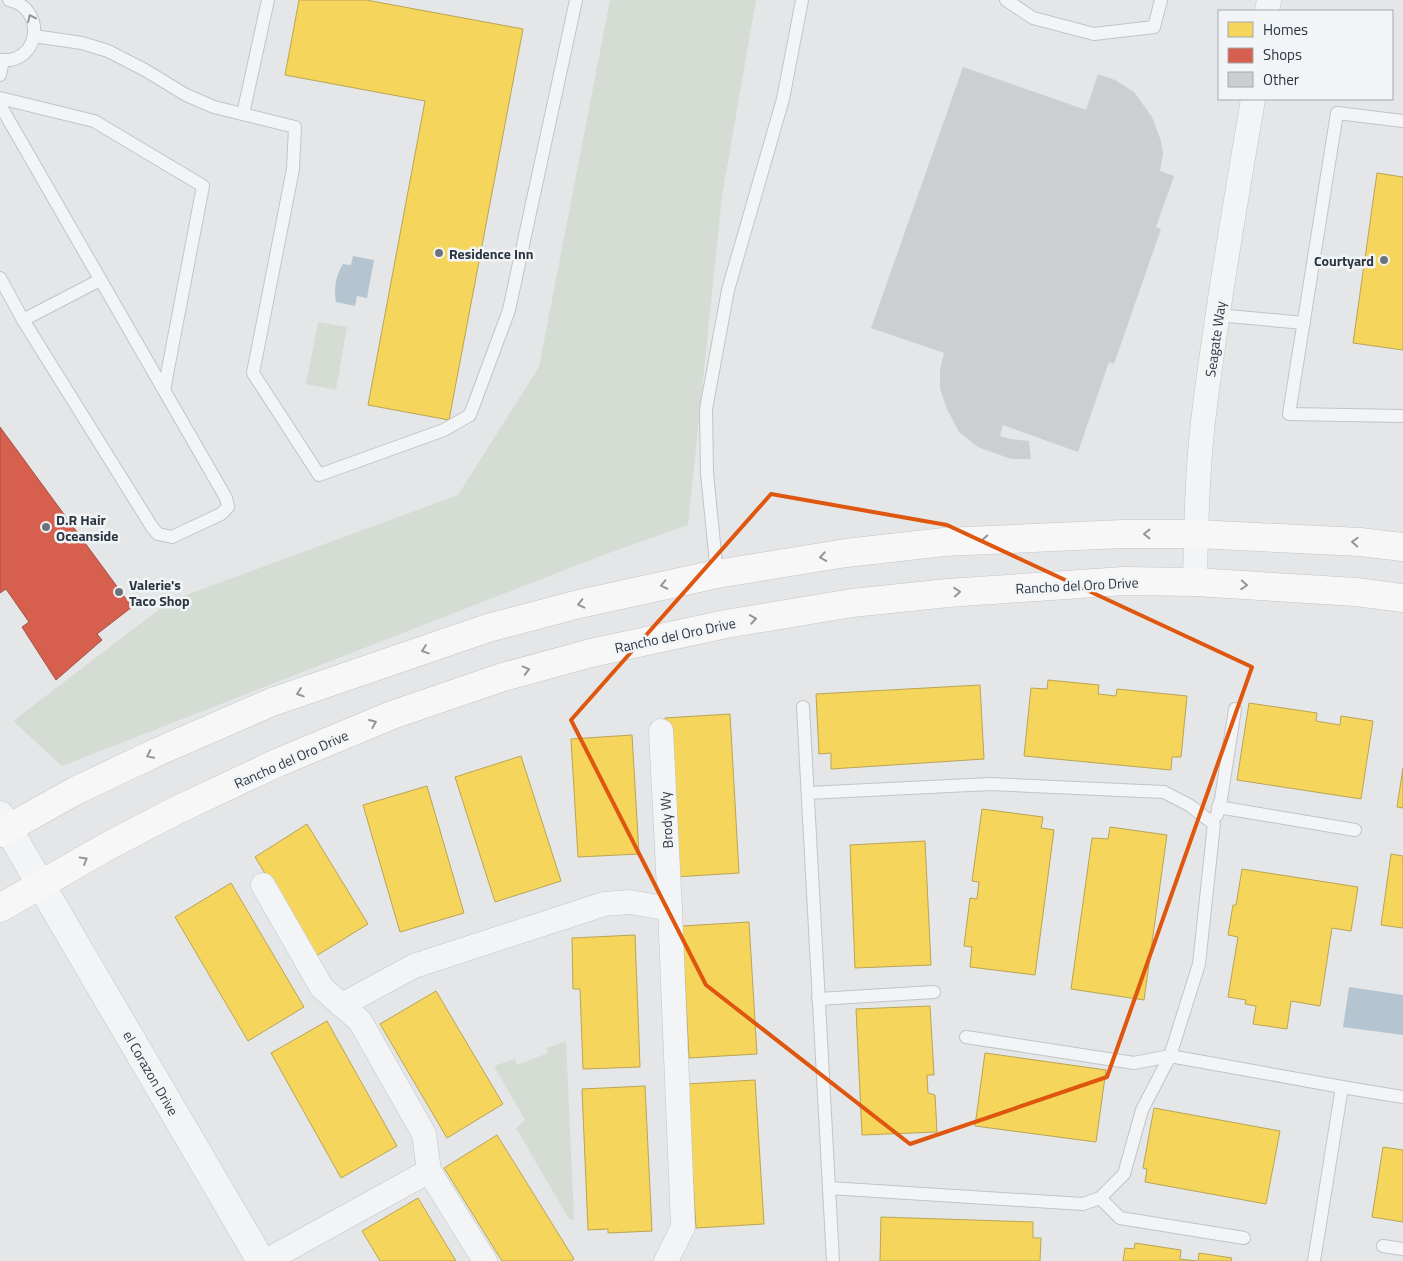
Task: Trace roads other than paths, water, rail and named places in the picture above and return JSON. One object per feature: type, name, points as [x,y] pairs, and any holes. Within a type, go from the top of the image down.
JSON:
[{"type":"main road","points":[[3,825],[156,752],[272,702],[488,628],[579,604],[716,574],[846,553],[944,542],[1122,534],[1196,534],[1360,542],[1403,547]]},
{"type":"main road","name":"Rancho del Oro Drive","points":[[0,908],[108,846],[175,811],[268,767],[392,715],[503,676],[591,653],[726,624],[852,603],[948,593],[1124,581],[1195,582],[1356,592],[1403,598]]},
{"type":"street","name":"Seagate Way","points":[[1195,582],[1203,424],[1218,316],[1253,100]]},
{"type":"street","name":"Brody Wy","points":[[662,731],[683,1227],[666,1261]]},
{"type":"street","name":"el Corazon Drive","points":[[3,825],[41,884],[261,1261]]},
{"type":"street","points":[[263,885],[322,988],[360,1021],[424,1134],[430,1171],[486,1261]]},
{"type":"street","points":[[342,1005],[414,966],[604,904],[630,902],[670,909]]},
{"type":"street","points":[[266,1261],[430,1171]]},
{"type":"lane","points":[[0,75],[2,60],[14,59],[23,54],[30,46],[34,36],[31,16],[25,7],[14,0]]},
{"type":"lane","points":[[243,114],[268,0]]},
{"type":"lane","points":[[34,36],[82,43],[108,52],[145,70],[186,95],[214,107],[295,127],[293,169],[253,373],[319,475],[444,430],[470,415],[509,310],[576,0]]},
{"type":"lane","points":[[716,574],[707,473],[706,409],[728,290],[783,99],[802,0]]},
{"type":"lane","points":[[1006,0],[1033,18],[1094,34],[1154,27],[1161,0]]},
{"type":"lane","points":[[0,98],[94,121],[203,186],[164,390]]},
{"type":"lane","points":[[0,105],[226,498],[228,507],[220,514],[172,537],[158,534],[23,320],[0,278]]},
{"type":"lane","points":[[1403,121],[1337,113],[1289,414],[1403,416]]},
{"type":"lane","points":[[23,320],[100,280]]},
{"type":"lane","points":[[1218,316],[1304,323]]},
{"type":"lane","points":[[804,707],[818,999],[834,1261]]},
{"type":"lane","points":[[829,1188],[1083,1204],[1100,1198],[1124,1174],[1142,1110],[1170,1056],[1199,964],[1214,824],[1235,709]]},
{"type":"lane","points":[[808,794],[990,784],[1164,792],[1189,805],[1214,824]]},
{"type":"lane","points":[[1218,808],[1355,830]]},
{"type":"lane","points":[[818,999],[934,992]]},
{"type":"lane","points":[[966,1037],[1134,1063],[1170,1056],[1403,1097]]},
{"type":"lane","points":[[1314,1261],[1342,1087]]},
{"type":"lane","points":[[1100,1198],[1120,1218],[1244,1238]]},
{"type":"lane","points":[[1383,1246],[1403,1249]]},
{"type":"water","points":[[353,256],[374,260],[367,298],[357,296],[355,306],[336,302],[335,292],[340,269],[343,264],[351,265]]},
{"type":"water","points":[[1349,987],[1403,995],[1403,1035],[1343,1027]]},
{"type":"place","name":"Residence Inn","points":[[439,253]]},
{"type":"place","name":"Courtyard","points":[[1384,260]]},
{"type":"place","name":"D.R Hair Oceanside","points":[[46,527]]},
{"type":"place","name":"Valerie's Taco Shop","points":[[119,592]]}]
